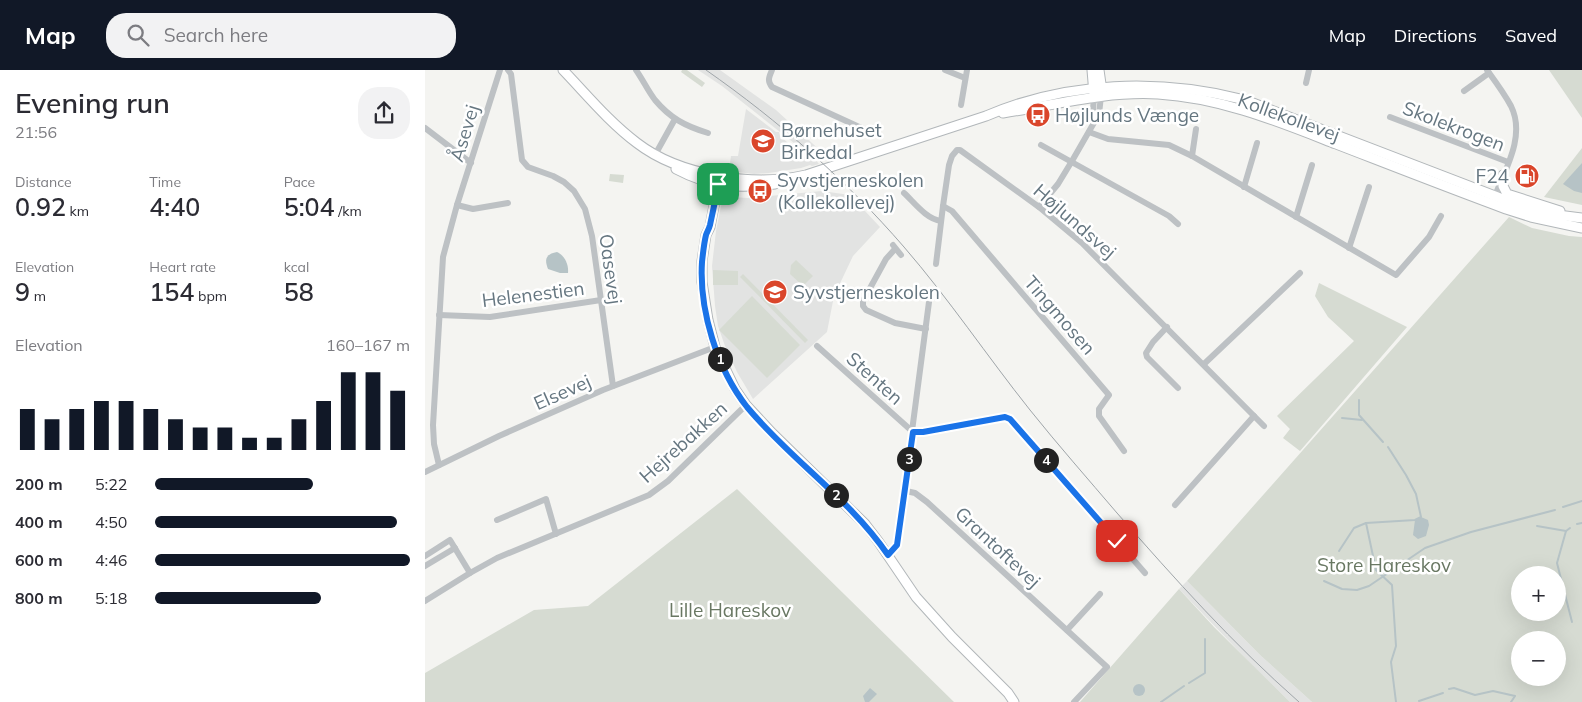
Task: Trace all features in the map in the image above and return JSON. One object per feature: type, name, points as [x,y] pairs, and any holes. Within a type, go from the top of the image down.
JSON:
[{"type":"street","name":"Åsevej","points":[[439,465],[434,444],[433,425],[443,257],[457,205],[500,70]]},
{"type":"street","name":"Oasevej","points":[[508,70],[511,74],[523,160],[528,167],[564,182],[574,191],[585,209],[590,227],[613,386]]},
{"type":"street","name":"Kollekollevej","points":[[563,70],[612,122],[661,161],[679,170],[716,181],[790,179],[834,167],[986,116],[1098,92],[1158,86],[1201,90],[1245,100],[1494,200],[1531,217],[1582,228]]},
{"type":"street","points":[[636,70],[655,99],[675,119],[692,128],[708,133]]},
{"type":"street","points":[[772,70],[768,79],[772,88],[868,131]]},
{"type":"street","points":[[945,70],[965,78]]},
{"type":"street","points":[[961,105],[967,70]]},
{"type":"street","points":[[1092,70],[1098,92]]},
{"type":"street","points":[[1039,207],[1058,184],[1089,132],[1098,92],[1099,70]]},
{"type":"street","points":[[1305,83],[1309,70]]},
{"type":"street","name":"Skolekrogen","points":[[1464,91],[1488,72],[1511,106],[1515,116],[1516,138],[1494,200]]},
{"type":"street","name":"Skolekrogen","points":[[1390,117],[1508,162]]},
{"type":"street","points":[[655,155],[675,119]]},
{"type":"street","points":[[425,128],[471,163]]},
{"type":"street","points":[[1192,156],[1196,129]]},
{"type":"street","points":[[1089,132],[1108,139],[1169,145],[1192,156],[1396,275],[1429,237],[1441,216]]},
{"type":"street","points":[[1244,187],[1257,143]]},
{"type":"street","points":[[1041,145],[1169,216],[1178,224]]},
{"type":"street","name":"Højlundsvej","points":[[943,206],[949,165],[954,152],[957,150],[963,152],[1039,207],[1082,243],[1264,426]]},
{"type":"street","points":[[1296,217],[1312,165]]},
{"type":"street","points":[[1503,175],[1503,186],[1507,194],[1581,218]]},
{"type":"street","points":[[716,181],[705,226],[702,282],[706,314],[715,347],[728,375],[746,405],[865,524],[916,597],[952,637],[1008,693],[1014,702]]},
{"type":"street","points":[[1349,248],[1369,188]]},
{"type":"street","points":[[904,193],[930,217],[941,221]]},
{"type":"street","name":"Kollekollevej","points":[[1494,200],[1581,218]]},
{"type":"street","points":[[457,205],[473,209],[508,203]]},
{"type":"street","points":[[936,264],[943,206]]},
{"type":"street","name":"Tingmosen","points":[[943,206],[952,211],[1109,395],[1099,409],[1099,416],[1124,450]]},
{"type":"street","points":[[901,255],[894,247],[885,259],[863,300],[863,306],[866,310],[895,323],[926,329]]},
{"type":"street","points":[[1204,364],[1300,273]]},
{"type":"street","name":"Helenestien","points":[[439,315],[490,317],[601,300]]},
{"type":"street","points":[[888,555],[897,545],[929,302]]},
{"type":"street","points":[[1167,328],[1153,342],[1146,353],[1147,357],[1178,388]]},
{"type":"street","name":"Stenten","points":[[817,346],[913,432]]},
{"type":"street","name":"Elsevej","points":[[425,472],[499,436],[613,386],[715,347]]},
{"type":"street","name":"Hejrebakken","points":[[425,601],[497,558],[649,495],[668,481],[746,405]]},
{"type":"street","points":[[1175,505],[1254,416]]},
{"type":"street","points":[[913,432],[923,432],[1002,418],[1010,419],[1145,573]]},
{"type":"street","name":"Grantoftevej","points":[[905,491],[915,493],[927,502],[1107,667],[1074,702]]},
{"type":"street","points":[[497,520],[546,499],[556,534]]},
{"type":"street","points":[[425,556],[450,540],[470,573]]},
{"type":"street","points":[[425,566],[455,548]]},
{"type":"street","points":[[1067,630],[1100,594]]},
{"type":"shaded area","name":"Børnehuset Birkedal","points":[[698,70],[720,70],[776,110],[824,154],[814,158],[819,164],[769,173],[754,174],[729,171],[731,156],[738,156],[746,109],[776,132],[779,132],[780,136],[808,160],[813,158],[722,86]]},
{"type":"shaded area","points":[[1582,163],[1582,193],[1574,191],[1563,184]]},
{"type":"shaded area","name":"Syvstjerneskolen","points":[[822,191],[850,195],[880,227],[853,256],[834,296],[827,332],[753,399],[737,372],[718,326],[712,266],[721,206],[723,202],[731,197],[748,198]]},
{"type":"shaded area","points":[[557,252],[565,260],[568,266],[568,273],[560,273],[548,269],[547,257]]},
{"type":"shaded area","points":[[1421,517],[1428,520],[1429,525],[1426,536],[1418,539],[1413,535],[1415,520]]},
{"type":"shaded area","points":[[1187,581],[1260,655],[1312,702],[1290,702],[1179,589]]},
{"type":"shaded area","points":[[1137,684],[1141,684],[1145,690],[1141,696],[1137,696],[1133,692],[1133,688]]},
{"type":"shaded area","points":[[870,688],[877,694],[869,702],[865,702],[863,696]]},
{"type":"green space","points":[[682,70],[687,70],[705,83],[702,87],[681,72]]},
{"type":"green space","points":[[1549,70],[1582,70],[1582,118]]},
{"type":"green space","points":[[1582,148],[1582,205],[1544,197]]},
{"type":"green space","points":[[610,174],[624,175],[623,183],[609,181]]},
{"type":"green space","name":"Store Hareskov","points":[[1509,217],[1532,228],[1582,237],[1582,702],[1312,702],[1260,655],[1187,581]]},
{"type":"green space","points":[[796,260],[813,276],[803,286],[790,274],[791,265]]},
{"type":"green space","points":[[713,270],[738,271],[738,285],[713,285]]},
{"type":"green space","points":[[743,274],[808,340],[805,343],[740,277]]},
{"type":"green space","points":[[1319,283],[1407,327],[1300,451],[1283,438],[1290,429],[1277,416],[1354,341],[1328,317],[1315,296]]},
{"type":"green space","points":[[752,296],[800,345],[767,378],[719,330]]},
{"type":"green space","name":"Lille Hareskov","points":[[737,489],[954,702],[425,702],[425,673],[534,610],[588,606]]},
{"type":"green space","points":[[1179,589],[1214,627],[1290,702],[1080,702]]},
{"type":"waterway","points":[[1359,400],[1359,415],[1383,442]]},
{"type":"waterway","points":[[1342,418],[1362,420]]},
{"type":"waterway","points":[[1388,447],[1416,494],[1421,517],[1415,520],[1366,523],[1376,570],[1392,585],[1396,646],[1391,662],[1396,702]]},
{"type":"waterway","points":[[1563,507],[1582,501]]},
{"type":"waterway","points":[[1324,581],[1342,589],[1357,590],[1369,586],[1425,548],[1471,532],[1555,510]]},
{"type":"waterway","points":[[1339,551],[1354,528],[1366,523]]},
{"type":"waterway","points":[[1577,524],[1582,523]]},
{"type":"waterway","points":[[1537,526],[1566,531]]},
{"type":"waterway","points":[[1570,528],[1566,531],[1557,563],[1572,622]]},
{"type":"waterway","points":[[1189,683],[1205,673],[1205,639]]},
{"type":"waterway","points":[[1161,702],[1184,686]]},
{"type":"waterway","points":[[1449,689],[1454,688],[1475,695],[1493,691],[1515,696],[1511,702]]},
{"type":"waterway","points":[[1419,701],[1443,693]]},
{"type":"tram line","points":[[706,70],[760,110],[811,152],[882,222],[937,287],[1030,410],[1117,513],[1228,634],[1299,702]]},
{"type":"place","name":"Højlunds Vænge","points":[[1038,115]]},
{"type":"place","name":"Børnehuset Birkedal","points":[[763,141]]},
{"type":"place","name":"F24","points":[[1527,176]]},
{"type":"place","name":"Syvstjerneskolen (Kollekollevej)","points":[[760,191]]},
{"type":"place","name":"Syvstjerneskolen","points":[[775,292]]},
{"type":"route","points":[[718,184],[710,227],[706,235],[702,261],[702,282],[707,320],[724,368],[735,389],[753,413],[865,524],[888,555],[897,545],[913,432],[923,432],[1005,417],[1010,419],[1117,541]]}]
